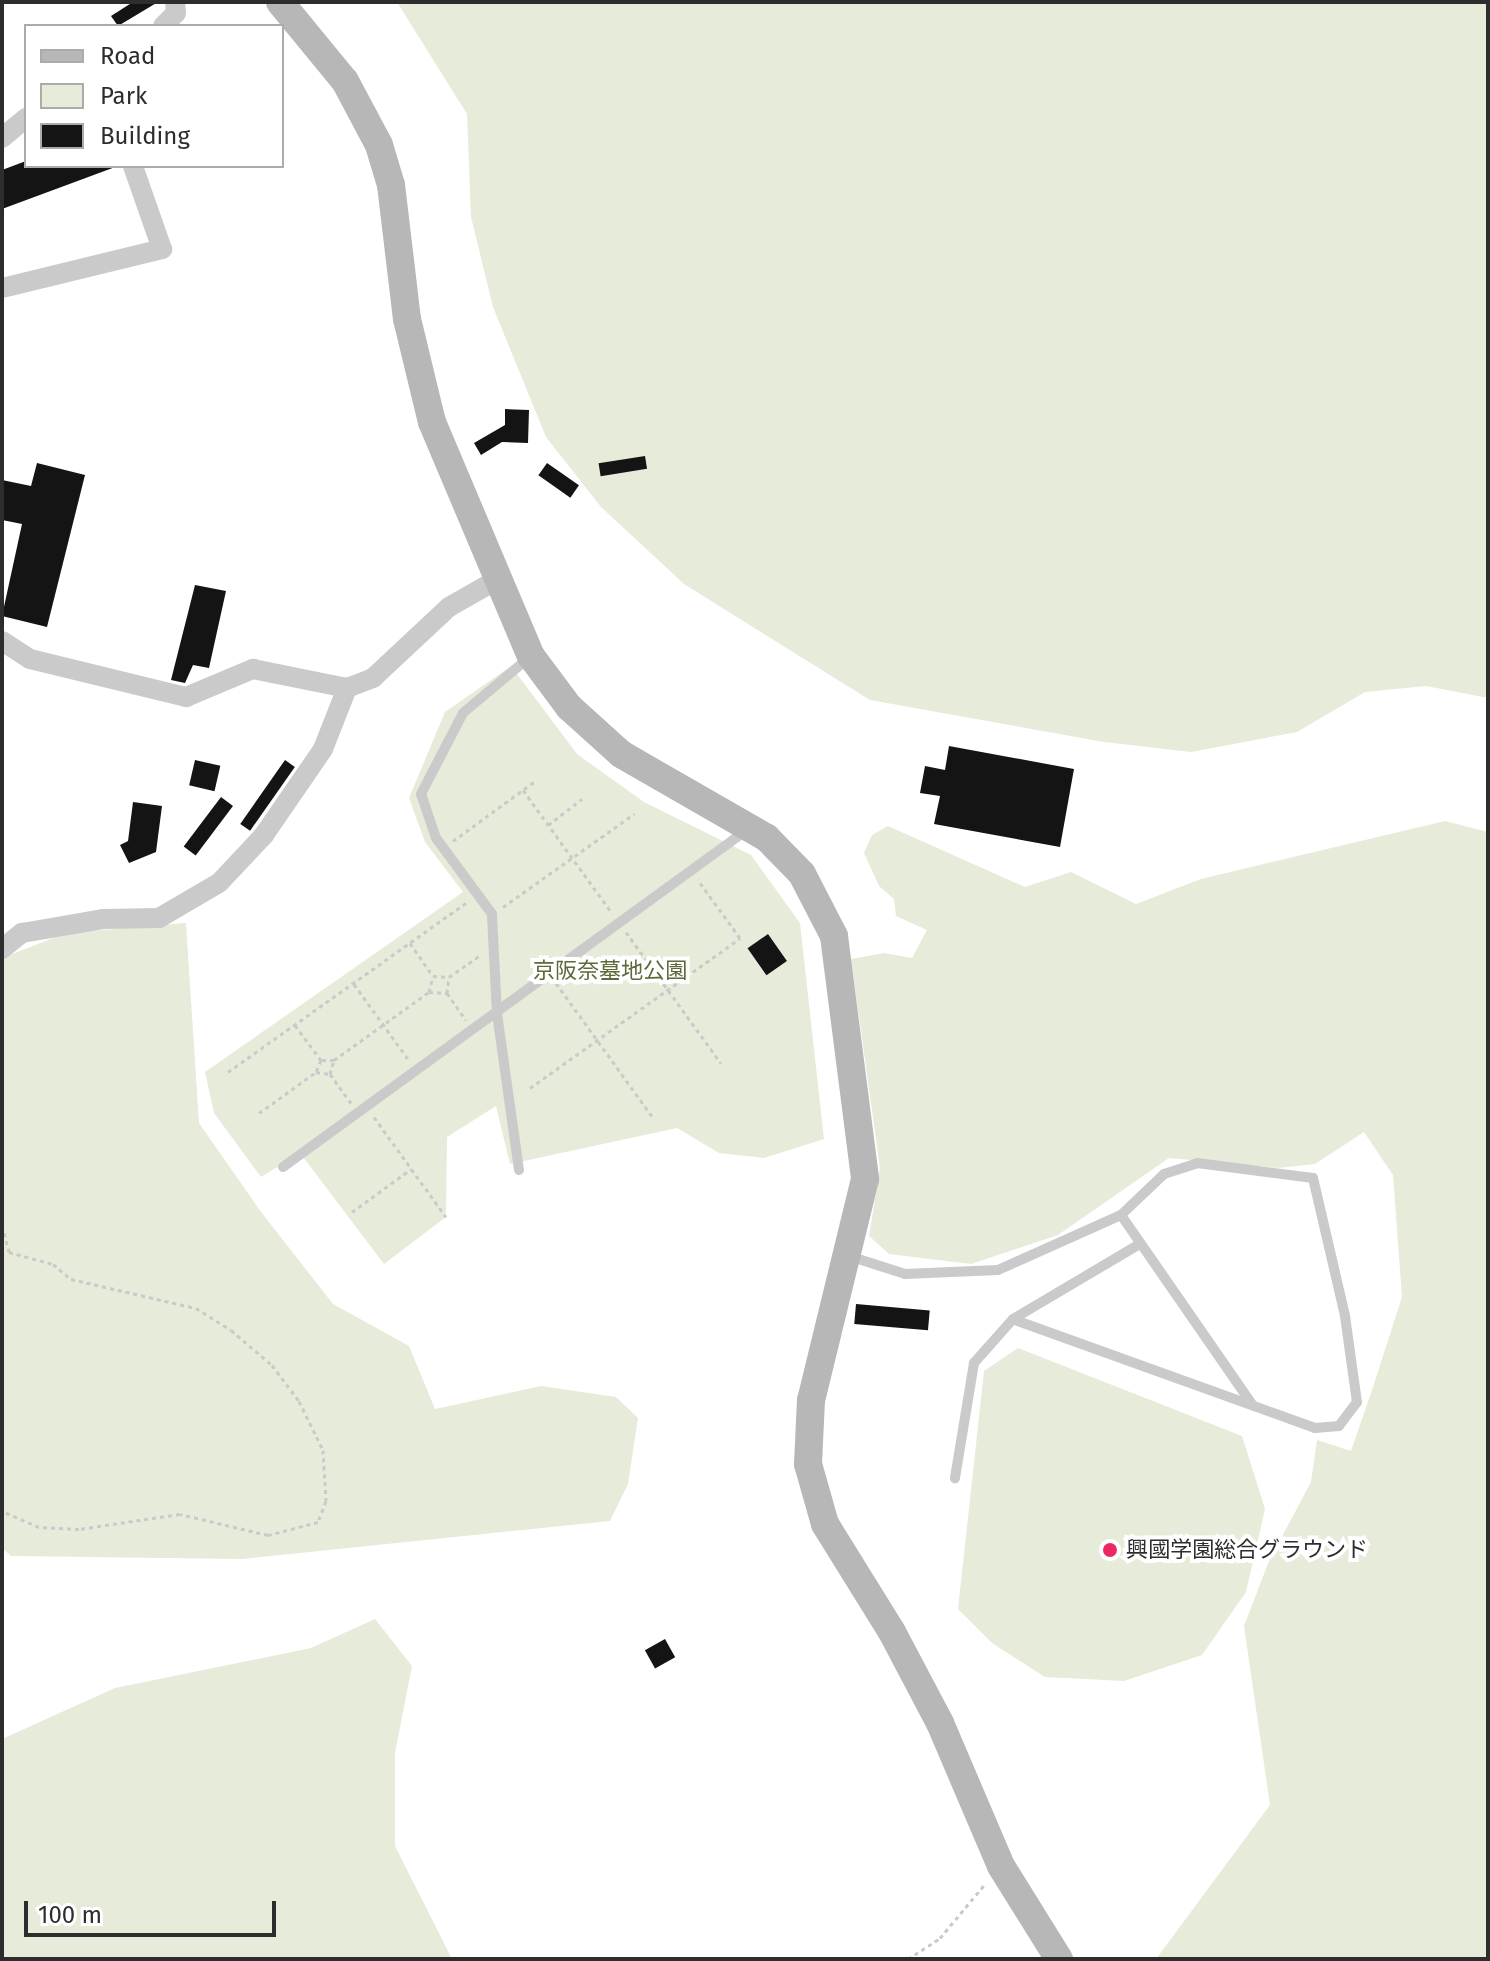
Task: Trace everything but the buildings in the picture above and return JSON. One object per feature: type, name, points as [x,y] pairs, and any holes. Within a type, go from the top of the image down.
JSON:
[{"type":"street","points":[[165,24],[176,13],[175,2]]},
{"type":"street","points":[[280,2],[345,81],[379,145],[391,185],[407,319],[432,422],[531,656],[569,707],[621,754],[750,828],[802,874],[834,936],[865,1179],[849,1256],[811,1400],[808,1464],[825,1524],[940,1723],[1001,1866],[1059,1959]]},
{"type":"street","points":[[2,138],[24,120]]},
{"type":"street","points":[[2,288],[162,249],[134,168]]},
{"type":"street","points":[[2,641],[30,659],[186,697],[253,669],[347,688],[373,678],[449,607],[498,579]]},
{"type":"street","points":[[2,949],[22,933],[103,919],[159,918],[219,883],[264,835],[323,749],[347,688]]},
{"type":"lane","points":[[519,1170],[497,1014],[492,914],[480,893],[444,848],[421,794],[463,713],[531,656]]},
{"type":"lane","points":[[283,1167],[693,874],[750,828]]},
{"type":"lane","points":[[849,1256],[905,1274],[964,1275],[998,1270],[1121,1215],[1164,1174],[1197,1163],[1313,1178],[1345,1316],[1357,1402],[1339,1426],[1315,1428],[1013,1319]]},
{"type":"lane","points":[[1121,1215],[1253,1406]]},
{"type":"lane","points":[[955,1478],[974,1363],[1013,1319],[1140,1244]]},
{"type":"path","points":[[444,848],[534,782]]},
{"type":"path","points":[[548,825],[582,799]]},
{"type":"path","points":[[492,914],[634,814]]},
{"type":"path","points":[[530,1088],[740,938],[693,874]]},
{"type":"path","points":[[228,1072],[480,893]]},
{"type":"path","points":[[410,943],[433,976],[429,992]]},
{"type":"path","points":[[433,976],[449,977],[494,946]]},
{"type":"path","points":[[551,975],[652,1116]]},
{"type":"path","points":[[449,977],[447,993],[474,1031]]},
{"type":"path","points":[[353,983],[417,1072]]},
{"type":"path","points":[[321,1060],[334,1060],[429,992],[447,993]]},
{"type":"path","points":[[295,1025],[321,1060]]},
{"type":"path","points":[[259,1113],[316,1072],[321,1060]]},
{"type":"path","points":[[330,1074],[334,1060]]},
{"type":"path","points":[[316,1072],[330,1074],[411,1169],[446,1217]]},
{"type":"path","points":[[352,1212],[411,1169]]},
{"type":"path","points":[[2,1225],[9,1252],[53,1264],[71,1279],[196,1308],[251,1347],[299,1401],[323,1450],[326,1501],[318,1522],[268,1535],[180,1514],[79,1529],[39,1527],[2,1511]]},
{"type":"path","points":[[908,1959],[940,1938],[1001,1866]]},
{"type":"green space","points":[[397,2],[1488,2],[1488,698],[1426,686],[1365,692],[1297,732],[1191,752],[1104,742],[870,700],[684,584],[601,507],[546,437],[493,307],[471,217],[467,114]]},
{"type":"green space","name":"京阪奈墓地公園","points":[[511,666],[577,754],[644,802],[751,855],[800,923],[824,1139],[764,1158],[719,1153],[677,1128],[510,1164],[496,1106],[447,1137],[446,1217],[384,1264],[300,1153],[261,1177],[214,1113],[205,1072],[463,892],[425,842],[409,798],[445,712]]},
{"type":"green space","points":[[1445,821],[1488,832],[1488,1959],[1156,1959],[1270,1805],[1244,1626],[1269,1561],[1311,1482],[1317,1440],[1351,1451],[1373,1387],[1402,1297],[1393,1175],[1364,1132],[1315,1164],[1279,1168],[1169,1158],[1058,1235],[971,1264],[889,1254],[869,1236],[880,1168],[851,959],[884,953],[912,958],[927,930],[896,916],[894,899],[879,886],[864,853],[872,835],[888,826],[1025,887],[1071,872],[1136,904],[1201,879]]},
{"type":"green space","points":[[186,923],[199,1123],[261,1212],[333,1304],[409,1346],[435,1409],[541,1386],[616,1397],[638,1418],[628,1484],[610,1521],[242,1559],[11,1556],[2,1548],[2,958],[66,933]]},
{"type":"green space","name":"興國学園総合グラウンド","points":[[1018,1348],[1242,1436],[1265,1509],[1246,1592],[1202,1655],[1124,1681],[1045,1677],[992,1643],[958,1609],[984,1371]]},
{"type":"green space","points":[[375,1619],[412,1666],[395,1753],[395,1846],[452,1959],[2,1959],[2,1739],[115,1688],[311,1648]]},
{"type":"place","name":"興國学園総合グラウンド","points":[[1110,1550]]}]
